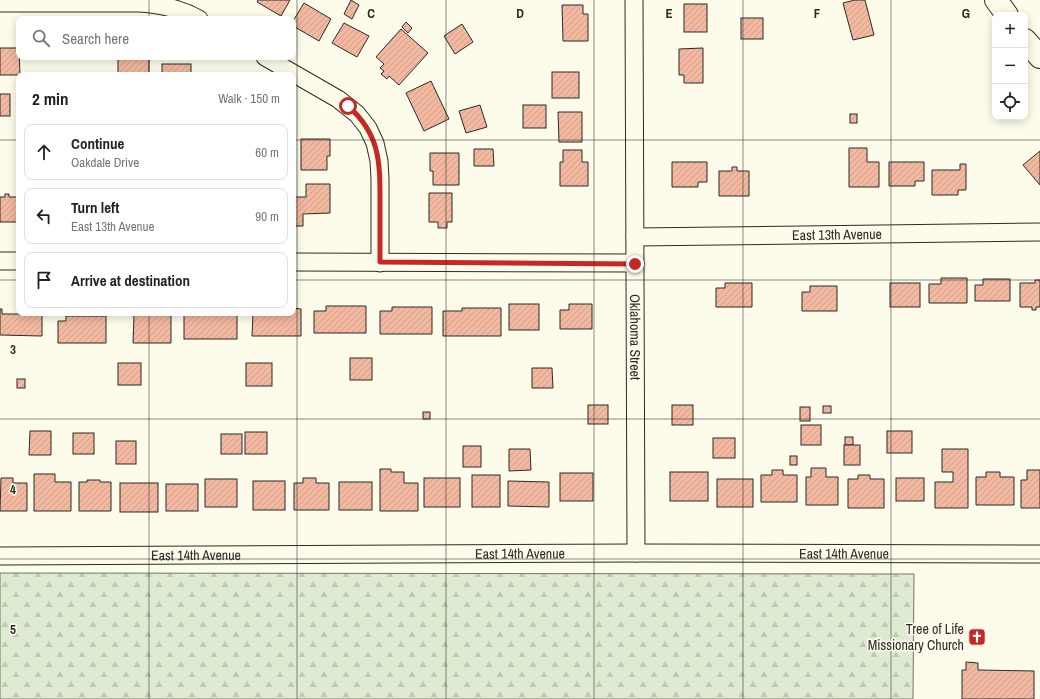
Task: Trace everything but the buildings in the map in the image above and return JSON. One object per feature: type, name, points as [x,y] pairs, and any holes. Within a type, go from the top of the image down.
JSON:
[{"type":"street","name":"Oklahoma Street","points":[[634,0],[636,554]]},
{"type":"street","points":[[996,0],[1005,12]]},
{"type":"street","points":[[0,3],[153,4],[168,6],[193,16]]},
{"type":"street","points":[[1028,43],[1040,57]]},
{"type":"street","points":[[270,60],[291,72]]},
{"type":"street","points":[[296,75],[338,99],[358,114],[368,128],[375,143],[379,161],[380,179],[380,262]]},
{"type":"street","name":"East 13th Avenue","points":[[635,237],[1040,232]]},
{"type":"street","points":[[0,261],[16,261]]},
{"type":"street","points":[[296,262],[635,264]]},
{"type":"street","name":"East 14th Avenue","points":[[0,556],[1040,554]]},
{"type":"green space","points":[[0,573],[914,574],[913,699],[0,699]]},
{"type":"place","name":"Tree of Life Missionary Church","points":[[977,637]]},
{"type":"route","points":[[348,106],[358,114],[368,128],[375,143],[379,161],[380,262],[635,264]]}]
